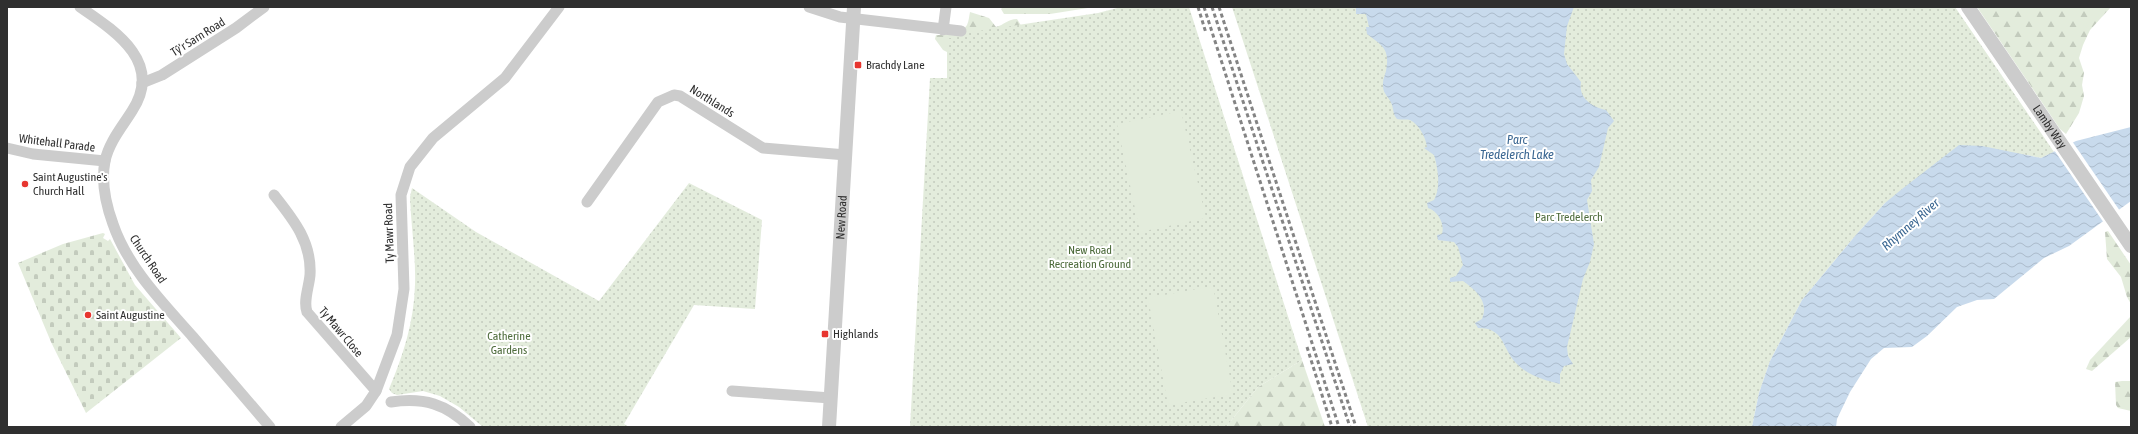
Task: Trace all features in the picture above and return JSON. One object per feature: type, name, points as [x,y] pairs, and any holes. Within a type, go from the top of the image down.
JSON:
[{"type":"street","name":"Church Road","points":[[80,7],[117,34],[131,47],[140,65],[142,83],[136,106],[114,138],[105,161],[104,183],[109,210],[119,240],[143,279],[270,427]]},
{"type":"street","name":"Tŷ'r Sarn Road","points":[[142,83],[162,75],[236,28],[264,7]]},
{"type":"street","name":"Ty Mawr Road","points":[[341,427],[366,406],[376,392],[393,350],[401,318],[404,289],[401,195],[410,167],[433,138],[505,78],[559,7]]},
{"type":"street","points":[[808,7],[840,17],[854,12],[943,30],[961,31]]},
{"type":"street","points":[[943,30],[946,7]]},
{"type":"street","name":"Lamby Way","points":[[1968,7],[2131,246]]},
{"type":"street","name":"New Road","points":[[829,427],[854,12]]},
{"type":"street","name":"Northlands","points":[[587,202],[658,102],[674,95],[680,96],[763,148],[846,155]]},
{"type":"street","name":"Whitehall Parade","points":[[7,148],[33,154],[105,161]]},
{"type":"street","name":"Ty Mawr Close","points":[[274,195],[297,224],[306,247],[310,274],[305,306],[307,312],[376,392]]},
{"type":"street","points":[[732,391],[831,398]]},
{"type":"street","points":[[391,402],[413,400],[436,404],[450,411],[470,427]]},
{"type":"green space","points":[[1003,7],[1094,7],[1050,14],[1004,14],[1001,9]]},
{"type":"green space","name":"New Road Recreation Ground","points":[[1121,7],[1189,7],[1302,360],[1258,387],[1226,427],[910,427],[930,78],[947,78],[947,38],[951,38],[951,35],[1098,13]]},
{"type":"green space","name":"Parc Tredelerch","points":[[1232,7],[1955,7],[2054,152],[2041,158],[2016,153],[1885,203],[1855,236],[1802,300],[1770,361],[1759,393],[1752,427],[1368,427]]},
{"type":"green space","points":[[1977,7],[2111,7],[2090,30],[2083,45],[2079,58],[2084,73],[2082,85],[2084,96],[2079,113],[2066,134],[2060,129]]},
{"type":"green space","points":[[970,12],[989,18],[996,27],[1011,20],[1017,19],[1022,27],[949,53],[943,50],[935,39],[936,35],[953,33],[965,28],[969,20]]},
{"type":"green space","points":[[1181,111],[1206,218],[1140,232],[1117,124]]},
{"type":"green space","name":"Catherine Gardens","points":[[689,183],[762,220],[755,309],[694,305],[624,424],[629,427],[483,427],[459,407],[440,396],[423,391],[397,395],[392,393],[389,389],[407,338],[414,299],[415,263],[410,197],[412,188],[476,232],[599,301]]},
{"type":"green space","points":[[2108,231],[2131,265],[2131,304],[2127,297],[2121,277],[2107,259],[2105,232]]},
{"type":"green space","points":[[103,233],[105,234],[103,238],[108,241],[110,239],[135,285],[181,338],[86,413],[51,342],[18,263],[63,244]]},
{"type":"green space","points":[[1213,286],[1233,394],[1168,405],[1148,298]]},
{"type":"green space","points":[[2131,316],[2131,337],[2092,371],[2086,369],[2090,360]]},
{"type":"green space","points":[[1302,360],[1325,427],[1226,427],[1258,387]]},
{"type":"green space","points":[[2131,381],[2131,411],[2118,408],[2116,405],[2115,382]]},
{"type":"water","name":"Parc Tredelerch Lake","points":[[1356,7],[1574,7],[1567,26],[1564,54],[1567,64],[1581,82],[1582,93],[1587,101],[1596,107],[1606,110],[1614,121],[1608,128],[1599,167],[1591,180],[1592,191],[1587,200],[1594,244],[1590,262],[1583,279],[1567,347],[1568,356],[1573,364],[1564,366],[1560,374],[1560,384],[1542,379],[1520,367],[1511,357],[1498,335],[1493,331],[1478,328],[1475,323],[1482,319],[1484,313],[1483,302],[1477,293],[1463,281],[1450,282],[1450,278],[1456,276],[1463,265],[1458,247],[1454,242],[1438,240],[1437,235],[1442,234],[1443,230],[1442,222],[1435,212],[1428,208],[1427,203],[1434,200],[1438,190],[1438,172],[1434,155],[1424,148],[1427,147],[1422,132],[1413,122],[1410,120],[1397,119],[1395,116],[1391,102],[1383,87],[1387,64],[1386,53],[1381,45],[1367,34],[1366,27],[1369,27],[1366,14],[1356,14]]},
{"type":"water","name":"Rhymney River","points":[[2131,127],[2131,201],[2069,246],[2044,258],[1994,299],[1977,300],[1957,307],[1927,336],[1912,347],[1884,348],[1871,359],[1850,392],[1837,419],[1836,427],[1752,427],[1759,393],[1770,361],[1802,300],[1855,236],[1885,203],[1902,189],[1959,145],[1982,146],[2041,158],[2076,141]]},
{"type":"pier","points":[[2072,141],[2120,211],[2104,223],[2054,150]]},
{"type":"railway","points":[[1198,7],[1206,33]]},
{"type":"railway","points":[[1204,7],[1339,427]]},
{"type":"railway","points":[[1212,7],[1350,427]]},
{"type":"railway","points":[[1219,7],[1356,427]]},
{"type":"railway","points":[[1307,347],[1332,427]]},
{"type":"place","name":"Brachdy Lane","points":[[858,65]]},
{"type":"place","name":"Saint Augustine's Church Hall","points":[[25,184]]},
{"type":"place","name":"Saint Augustine","points":[[88,315]]},
{"type":"place","name":"Highlands","points":[[825,334]]}]
